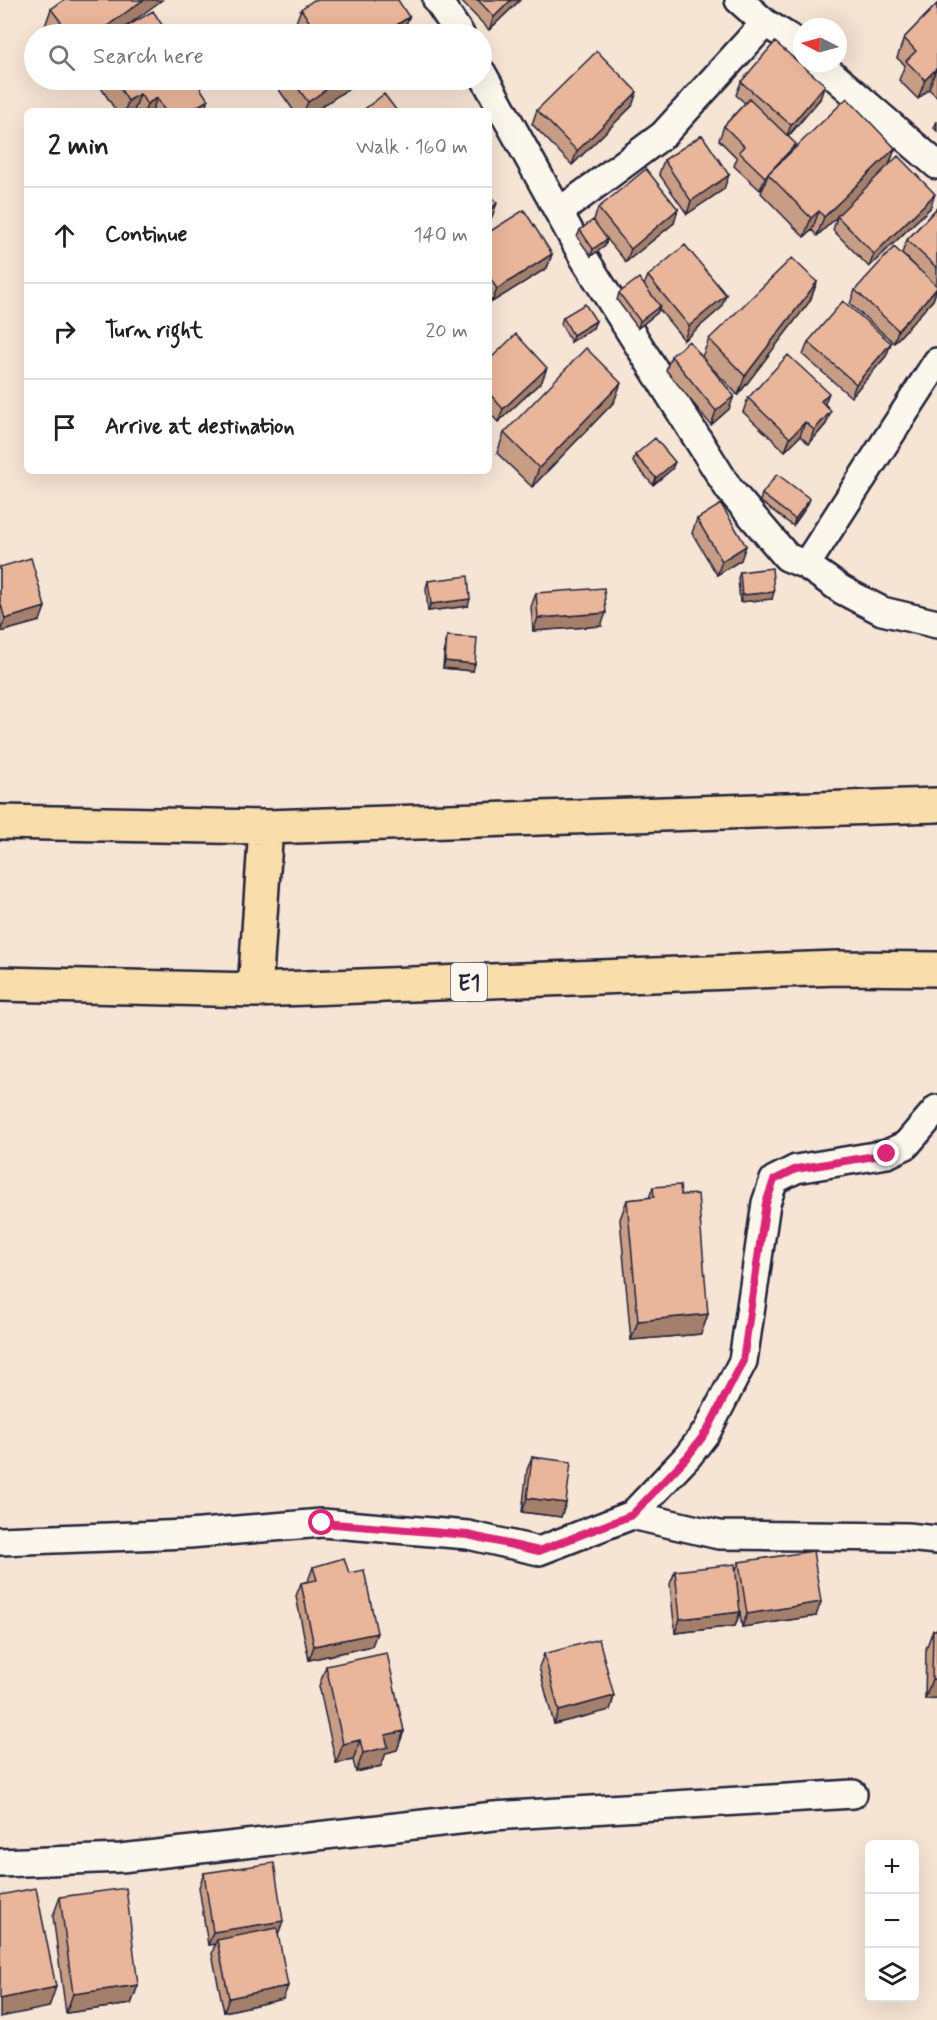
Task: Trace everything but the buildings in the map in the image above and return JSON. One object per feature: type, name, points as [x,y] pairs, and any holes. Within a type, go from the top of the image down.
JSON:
[{"type":"highway","points":[[0,822],[266,826],[937,805]]},
{"type":"highway","points":[[255,990],[266,826]]},
{"type":"highway","name":"E1","points":[[0,984],[255,990],[837,968],[937,969]]},
{"type":"street","points":[[437,0],[453,24]]},
{"type":"street","points":[[739,0],[765,23],[793,39]]},
{"type":"street","points":[[558,212],[663,135],[765,23]]},
{"type":"street","points":[[829,72],[937,165]]},
{"type":"street","points":[[491,90],[584,258],[729,489],[786,557],[806,565],[842,590],[882,611],[937,624]]},
{"type":"street","points":[[806,565],[937,362]]},
{"type":"street","points":[[0,1541],[189,1534],[322,1523],[468,1535],[539,1551],[632,1515],[688,1456],[707,1431],[743,1361],[766,1203],[774,1180],[796,1169],[887,1154],[906,1145],[937,1109]]},
{"type":"street","points":[[632,1515],[719,1535],[907,1537],[937,1540]]},
{"type":"street","points":[[0,1863],[121,1858],[494,1816],[853,1794]]},
{"type":"route","points":[[322,1523],[468,1535],[539,1551],[632,1515],[688,1456],[707,1431],[743,1361],[766,1203],[774,1180],[796,1169],[887,1154]]}]
